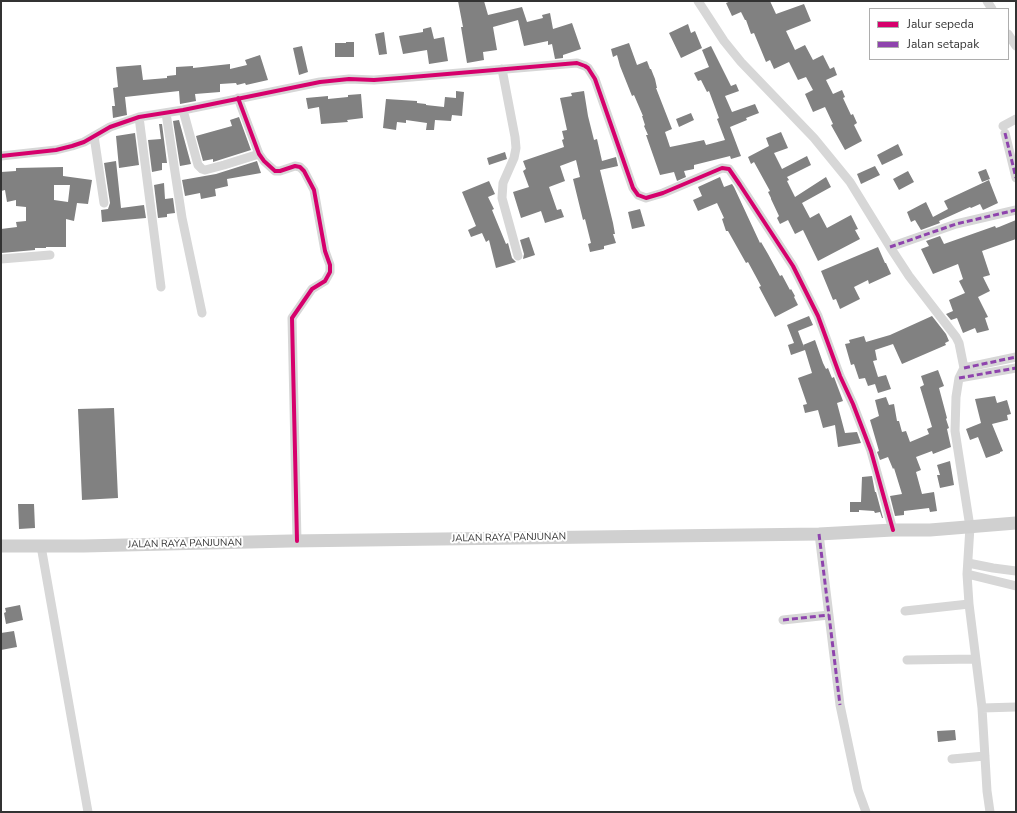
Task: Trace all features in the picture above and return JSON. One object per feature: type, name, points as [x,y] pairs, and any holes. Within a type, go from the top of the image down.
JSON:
[{"type":"main road","name":"JALAN RAYA PANJUNAN","points":[[1,546],[42,555],[185,544],[297,541],[819,538],[893,530],[930,530],[1016,523]]},
{"type":"street","points":[[698,1],[724,40],[741,62],[814,138],[850,182],[909,276],[959,343],[964,368],[959,378],[955,407],[956,431],[970,527],[968,569],[969,604],[982,708],[987,791],[990,812]]},
{"type":"street","points":[[1009,36],[1016,46]]},
{"type":"street","points":[[1,156],[56,150],[84,142],[110,127],[139,117],[183,110],[320,82],[349,79],[379,80],[577,63],[585,66],[595,79],[605,104],[633,188],[638,195],[646,198],[663,193],[722,168],[729,169],[793,266],[818,316],[840,376],[853,404],[871,451],[893,530]]},
{"type":"street","points":[[502,69],[516,137],[514,158],[503,183],[502,198],[518,256]]},
{"type":"street","points":[[238,98],[258,154],[264,162],[275,171],[280,171],[295,166],[304,170],[314,190],[325,251],[330,265],[330,272],[325,280],[312,289],[292,318],[297,541]]},
{"type":"street","points":[[183,110],[198,165],[202,169],[205,170],[224,165],[258,154]]},
{"type":"street","points":[[166,113],[182,218],[202,313]]},
{"type":"street","points":[[139,117],[161,287]]},
{"type":"street","points":[[1016,119],[1004,130],[1016,178]]},
{"type":"street","points":[[94,136],[104,203]]},
{"type":"street","points":[[890,247],[956,224],[1016,210]]},
{"type":"street","points":[[1,259],[50,255]]},
{"type":"street","points":[[964,368],[1016,356]]},
{"type":"street","points":[[959,378],[1016,368]]},
{"type":"street","points":[[819,538],[840,705],[858,790],[866,812]]},
{"type":"street","points":[[42,555],[88,812]]},
{"type":"street","points":[[968,569],[993,568],[1016,571]]},
{"type":"street","points":[[968,569],[975,577],[1016,586]]},
{"type":"street","points":[[905,611],[969,604]]},
{"type":"street","points":[[783,620],[829,615]]},
{"type":"street","points":[[907,660],[976,659]]},
{"type":"street","points":[[982,708],[1016,707]]},
{"type":"street","points":[[952,759],[985,756]]},
{"type":"building","points":[[458,1],[484,1],[488,15],[522,7],[527,22],[543,18],[542,15],[550,13],[553,29],[572,23],[581,49],[563,55],[563,58],[555,59],[552,44],[548,45],[548,41],[524,46],[518,20],[493,27],[497,50],[483,52],[484,60],[467,63],[461,27],[463,27]]},
{"type":"building","points":[[731,1],[770,1],[776,14],[804,4],[811,21],[786,31],[795,50],[805,45],[813,60],[823,55],[830,69],[834,67],[837,75],[826,80],[833,94],[842,90],[845,97],[843,98],[851,115],[853,114],[857,123],[854,125],[862,141],[845,150],[831,125],[833,124],[825,107],[813,112],[805,94],[813,90],[806,77],[798,80],[789,62],[774,69],[770,60],[766,62],[754,33],[751,34],[746,20],[741,12],[732,16],[726,3]]},
{"type":"building","points":[[688,24],[691,33],[695,31],[702,48],[681,58],[669,33]]},
{"type":"building","points":[[431,27],[434,39],[444,37],[448,61],[429,64],[427,50],[403,54],[399,36],[423,32],[423,29]]},
{"type":"building","points":[[384,32],[387,54],[379,55],[375,34]]},
{"type":"building","points":[[354,42],[354,57],[335,57],[335,43]]},
{"type":"building","points":[[629,43],[637,65],[647,61],[655,79],[656,88],[672,129],[665,132],[670,147],[704,140],[706,145],[725,140],[709,91],[707,92],[701,80],[698,81],[694,73],[709,67],[702,50],[711,46],[731,86],[736,84],[739,91],[725,96],[732,112],[755,104],[759,113],[730,127],[741,156],[731,159],[730,156],[694,165],[694,169],[684,171],[686,177],[677,181],[674,172],[660,175],[646,135],[648,135],[644,126],[643,116],[634,95],[632,96],[617,55],[613,57],[611,49]]},
{"type":"building","points":[[302,46],[308,72],[299,75],[293,48]]},
{"type":"building","points":[[260,55],[268,80],[246,85],[245,83],[237,85],[236,83],[220,84],[220,92],[195,94],[196,101],[180,104],[179,91],[125,97],[127,115],[113,118],[112,106],[115,106],[113,88],[118,87],[116,67],[141,65],[143,80],[167,78],[167,76],[176,75],[176,67],[193,66],[193,68],[230,64],[230,69],[247,65],[245,60]]},
{"type":"building","points":[[456,91],[464,92],[462,116],[452,115],[451,121],[435,120],[434,130],[426,130],[427,123],[406,120],[406,123],[397,122],[396,130],[383,128],[386,99],[417,101],[417,103],[426,105],[444,107],[445,97],[456,98]]},
{"type":"building","points":[[584,91],[594,140],[597,139],[602,161],[616,157],[618,166],[600,170],[613,223],[615,234],[613,234],[616,243],[604,246],[604,249],[590,252],[588,244],[591,243],[585,219],[583,220],[573,179],[580,177],[576,160],[560,166],[565,181],[549,187],[557,210],[561,209],[564,217],[545,223],[541,211],[521,218],[513,192],[529,187],[523,171],[526,169],[523,161],[564,147],[562,131],[567,130],[560,98],[572,96],[571,93]]},
{"type":"building","points":[[361,94],[363,118],[347,120],[348,122],[321,124],[319,107],[308,109],[306,98],[328,96],[328,99]]},
{"type":"building","points":[[691,113],[694,120],[679,127],[676,119]]},
{"type":"building","points":[[239,117],[251,150],[213,162],[213,159],[203,161],[196,136],[232,126],[230,120]]},
{"type":"building","points":[[179,120],[191,164],[180,166],[173,121]]},
{"type":"building","points":[[159,124],[162,124],[167,163],[162,163],[162,170],[152,172],[148,140],[161,139]]},
{"type":"building","points":[[781,132],[788,148],[774,153],[782,169],[807,156],[811,165],[787,177],[789,180],[787,181],[795,197],[826,177],[831,187],[802,203],[810,218],[819,213],[827,228],[851,215],[858,229],[855,230],[860,239],[818,261],[803,230],[795,234],[788,220],[780,224],[777,218],[779,216],[768,192],[770,191],[754,162],[751,164],[748,157],[769,146],[766,138]]},
{"type":"building","points":[[135,133],[139,165],[119,168],[116,136]]},
{"type":"building","points":[[898,144],[903,155],[882,165],[877,155]]},
{"type":"building","points":[[505,152],[507,159],[489,165],[487,158]]},
{"type":"building","points":[[116,161],[121,208],[144,205],[146,218],[102,222],[101,210],[108,209],[110,203],[104,163]]},
{"type":"building","points":[[257,161],[261,173],[227,179],[228,186],[215,189],[216,196],[201,199],[200,193],[185,196],[182,180],[216,174]]},
{"type":"building","points":[[875,166],[880,175],[861,184],[857,174]]},
{"type":"building","points":[[63,167],[63,176],[92,180],[88,204],[77,203],[74,221],[66,219],[66,247],[35,248],[35,250],[1,253],[1,229],[17,227],[16,222],[26,221],[26,207],[16,206],[16,200],[7,202],[5,190],[1,191],[1,172],[16,171],[16,168]],"holes":[[[54,185],[70,185],[68,202],[54,200]]]},
{"type":"building","points":[[986,169],[990,179],[982,182],[978,172]]},
{"type":"building","points":[[908,171],[914,182],[899,190],[893,179]]},
{"type":"building","points":[[720,177],[724,187],[732,184],[734,187],[760,243],[761,242],[780,276],[782,275],[795,296],[794,297],[798,305],[775,317],[748,262],[746,263],[728,231],[726,231],[722,219],[724,218],[717,203],[698,211],[693,200],[702,196],[698,187]]},
{"type":"building","points":[[989,180],[998,203],[983,210],[980,204],[971,208],[970,207],[939,221],[940,223],[921,230],[915,220],[911,222],[907,212],[926,202],[933,217],[948,209],[944,201]]},
{"type":"building","points":[[489,181],[495,194],[488,197],[494,209],[492,210],[506,244],[508,243],[512,258],[516,262],[496,268],[489,240],[486,242],[482,233],[471,237],[468,230],[476,226],[462,192]]},
{"type":"building","points":[[164,183],[165,199],[173,198],[175,213],[167,214],[167,217],[158,218],[154,185]]},
{"type":"building","points":[[640,209],[645,226],[632,229],[628,212]]},
{"type":"building","points":[[1016,220],[1016,239],[982,251],[990,275],[983,277],[990,291],[978,297],[988,317],[985,318],[989,330],[977,333],[975,328],[963,333],[957,318],[951,320],[946,314],[953,311],[949,300],[965,293],[959,281],[963,279],[958,264],[933,274],[921,249],[929,246],[926,241],[940,236],[944,244],[995,226],[996,228],[999,227]]},
{"type":"building","points":[[529,237],[535,255],[523,259],[524,254],[520,240]]},
{"type":"building","points":[[878,247],[891,274],[869,284],[868,280],[854,287],[860,299],[840,309],[836,299],[833,300],[821,271]]},
{"type":"building","points":[[809,316],[813,325],[798,331],[803,345],[815,340],[823,363],[826,369],[828,368],[832,378],[834,377],[843,401],[837,403],[845,433],[857,432],[861,443],[838,447],[835,425],[823,428],[818,410],[805,413],[803,405],[807,404],[798,378],[812,373],[805,350],[791,355],[788,345],[794,343],[787,325]]},
{"type":"building","points":[[932,316],[946,334],[949,341],[945,343],[946,345],[902,364],[893,344],[875,350],[877,360],[873,361],[878,377],[886,375],[891,389],[878,393],[875,384],[868,386],[865,378],[859,379],[854,364],[851,365],[845,344],[850,343],[849,340],[864,336],[866,342],[890,335]]},
{"type":"building","points":[[938,370],[944,386],[939,388],[947,418],[949,428],[947,429],[951,447],[933,454],[932,451],[916,457],[921,470],[916,472],[922,494],[934,492],[937,511],[930,512],[929,508],[904,511],[904,515],[895,516],[890,496],[902,494],[894,468],[893,469],[888,457],[880,460],[877,452],[879,451],[870,420],[879,416],[875,400],[886,397],[889,405],[894,404],[897,421],[899,421],[902,432],[906,431],[910,442],[929,434],[927,429],[932,427],[920,387],[924,385],[921,376]]},
{"type":"building","points":[[995,396],[997,403],[1007,400],[1011,414],[1007,415],[1008,420],[992,424],[1003,451],[986,458],[978,437],[970,440],[966,429],[981,423],[975,399]]},
{"type":"building","points":[[114,408],[118,498],[82,500],[78,409]]},
{"type":"building","points":[[950,461],[954,485],[940,488],[937,475],[940,475],[937,465]]},
{"type":"building","points":[[872,476],[883,518],[880,512],[875,513],[874,511],[859,510],[859,512],[850,512],[850,502],[861,502],[862,477]]},
{"type":"building","points":[[18,504],[34,504],[35,528],[19,529]]},
{"type":"building","points":[[20,605],[23,620],[6,624],[4,613],[6,612],[5,608]]},
{"type":"building","points":[[14,631],[17,647],[1,650],[1,633]]},
{"type":"building","points":[[955,730],[956,740],[938,742],[937,731]]},
{"type":"marked path","points":[[1005,133],[1016,178]]},
{"type":"marked path","points":[[890,247],[956,224],[1016,210]]},
{"type":"marked path","points":[[964,368],[1016,357]]},
{"type":"marked path","points":[[959,378],[1016,368]]},
{"type":"marked path","points":[[819,534],[840,705]]},
{"type":"marked path","points":[[783,620],[829,615]]},
{"type":"cycle path","points":[[1,156],[56,150],[72,146],[84,142],[110,127],[139,117],[183,110],[320,82],[349,79],[374,80],[577,63],[585,66],[595,79],[633,188],[638,195],[646,198],[663,193],[722,168],[729,169],[740,185],[793,266],[818,316],[840,376],[853,404],[871,451],[893,530]]},
{"type":"cycle path","points":[[238,98],[259,154],[264,161],[275,171],[280,171],[295,166],[300,167],[304,171],[314,190],[325,251],[330,265],[330,272],[325,281],[312,289],[292,318],[297,541]]}]
